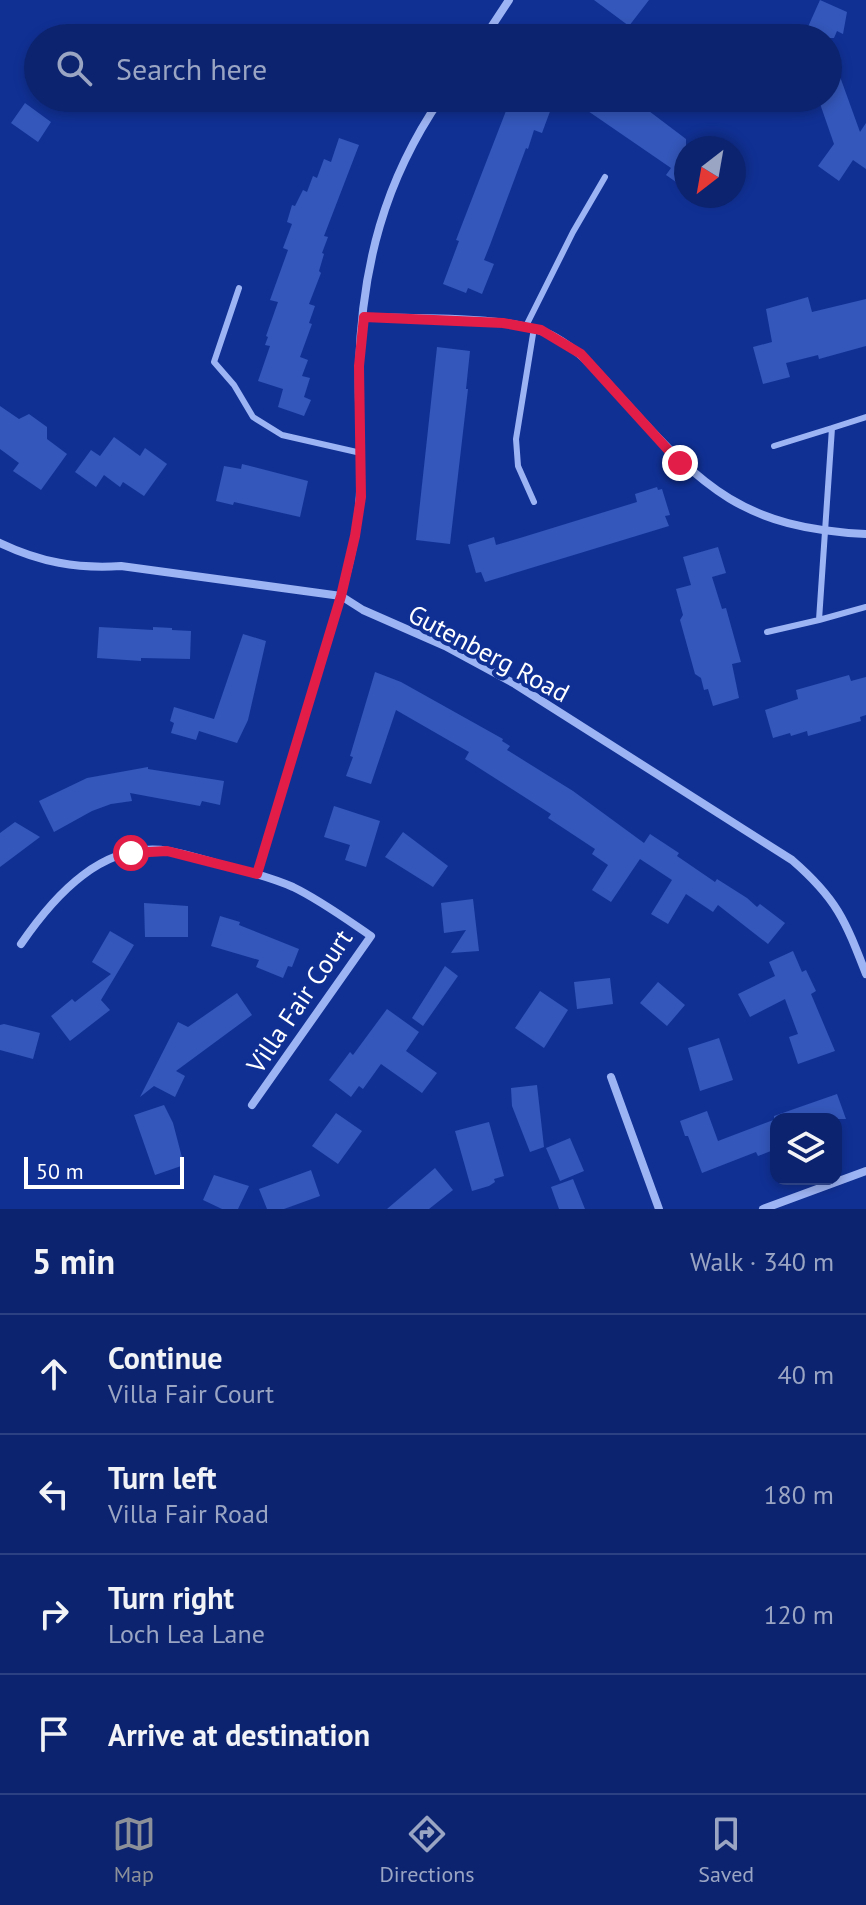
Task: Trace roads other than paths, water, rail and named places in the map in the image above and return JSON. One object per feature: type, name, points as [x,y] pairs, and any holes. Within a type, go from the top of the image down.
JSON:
[{"type":"street","points":[[493,24],[509,0]]},
{"type":"street","points":[[257,874],[341,596],[355,536],[361,497],[359,366],[369,263],[376,232],[398,169],[432,112]]},
{"type":"street","points":[[364,317],[503,323],[530,327],[556,337],[581,354],[680,463],[708,485],[751,511],[773,520],[826,531],[866,534]]},
{"type":"street","name":"Gutenberg Road","points":[[0,543],[53,563],[90,568],[121,566],[341,596],[363,610],[445,646],[515,684],[792,860],[819,883],[840,912],[866,974]]},
{"type":"street","name":"Villa Fair Court","points":[[21,944],[44,910],[64,889],[103,863],[131,853],[167,851],[257,874],[294,888],[371,936],[252,1105]]},
{"type":"street","points":[[611,1077],[659,1209]]},
{"type":"street","points":[[763,1209],[866,1171]]},
{"type":"lane","points":[[534,502],[518,466],[516,439],[530,327],[573,232],[605,177]]},
{"type":"lane","points":[[239,288],[214,362],[234,385],[253,417],[282,435],[361,453]]},
{"type":"lane","points":[[774,446],[866,417]]},
{"type":"lane","points":[[819,620],[832,428]]},
{"type":"lane","points":[[767,632],[866,607]]}]
